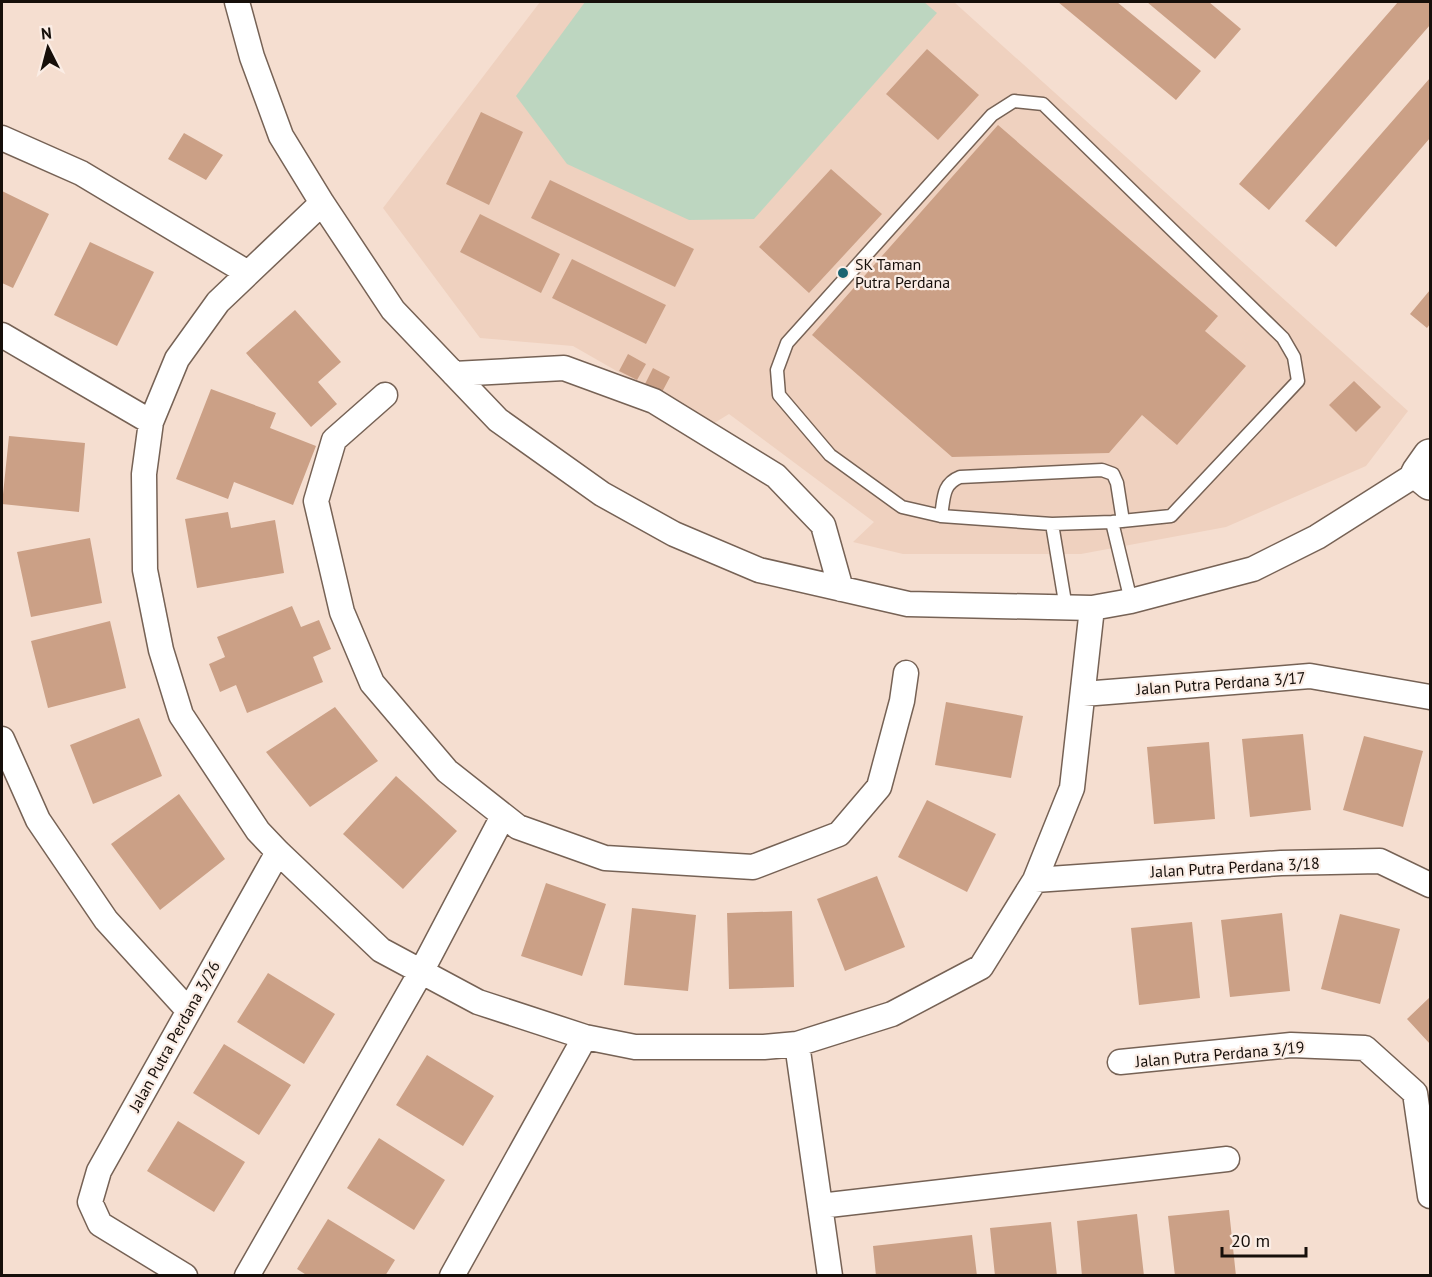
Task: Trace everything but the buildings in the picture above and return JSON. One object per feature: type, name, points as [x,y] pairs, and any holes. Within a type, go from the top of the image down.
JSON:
[{"type":"street","points":[[237,2],[252,57],[281,136],[393,310],[498,420],[602,494],[674,534],[759,570],[908,604],[1092,608],[1131,601],[1253,570],[1317,537],[1426,471]]},
{"type":"street","points":[[2,138],[81,173],[248,273]]},
{"type":"street","points":[[322,203],[218,302],[177,359],[151,422],[144,474],[145,570],[161,650],[181,715],[258,831],[381,950],[478,1002],[585,1037],[635,1047],[764,1047],[797,1044],[892,1014],[981,967],[1035,880],[1072,788],[1092,608]]},
{"type":"street","points":[[2,335],[151,422]]},
{"type":"street","points":[[454,374],[564,368],[654,401],[776,476],[823,525],[842,589]]},
{"type":"street","points":[[385,395],[333,440],[316,501],[342,612],[372,683],[447,771],[518,827],[605,858],[753,867],[839,834],[879,788],[902,701],[906,673]]},
{"type":"street","name":"Jalan Putra Perdana 3/17","points":[[1083,694],[1310,676],[1431,697]]},
{"type":"street","points":[[2,739],[38,820],[106,920],[188,1010]]},
{"type":"street","points":[[247,1275],[421,972],[503,816]]},
{"type":"street","name":"Jalan Putra Perdana 3/26","points":[[185,1275],[100,1224],[90,1202],[99,1171],[278,852]]},
{"type":"street","name":"Jalan Putra Perdana 3/18","points":[[1035,880],[1281,863],[1380,861],[1431,885]]},
{"type":"street","points":[[452,1275],[585,1037]]},
{"type":"street","points":[[797,1044],[830,1275]]},
{"type":"street","name":"Jalan Putra Perdana 3/19","points":[[1120,1062],[1291,1045],[1365,1048],[1415,1093],[1431,1196]]},
{"type":"street","points":[[820,1206],[1227,1159]]},
{"type":"lane","points":[[1014,101],[1043,104],[1283,338],[1294,357],[1298,381],[1171,516],[1052,524],[941,516],[902,507],[830,455],[779,395],[777,370],[787,343],[992,115],[1014,101]]},
{"type":"lane","points":[[941,516],[946,488],[952,480],[960,477],[1102,470],[1113,474],[1117,483],[1117,521],[1131,601]]},
{"type":"lane","points":[[1052,524],[1066,608]]},
{"type":"shaded area","name":"SK Taman Putra Perdana","points":[[540,2],[954,2],[1408,411],[1366,466],[1226,527],[1081,554],[903,554],[853,542],[874,522],[729,414],[711,425],[573,346],[480,338],[383,208]]},
{"type":"green space","points":[[585,2],[924,2],[937,13],[754,219],[689,220],[567,164],[516,96]]},
{"type":"place","name":"SK Taman Putra Perdana","points":[[843,273]]}]
